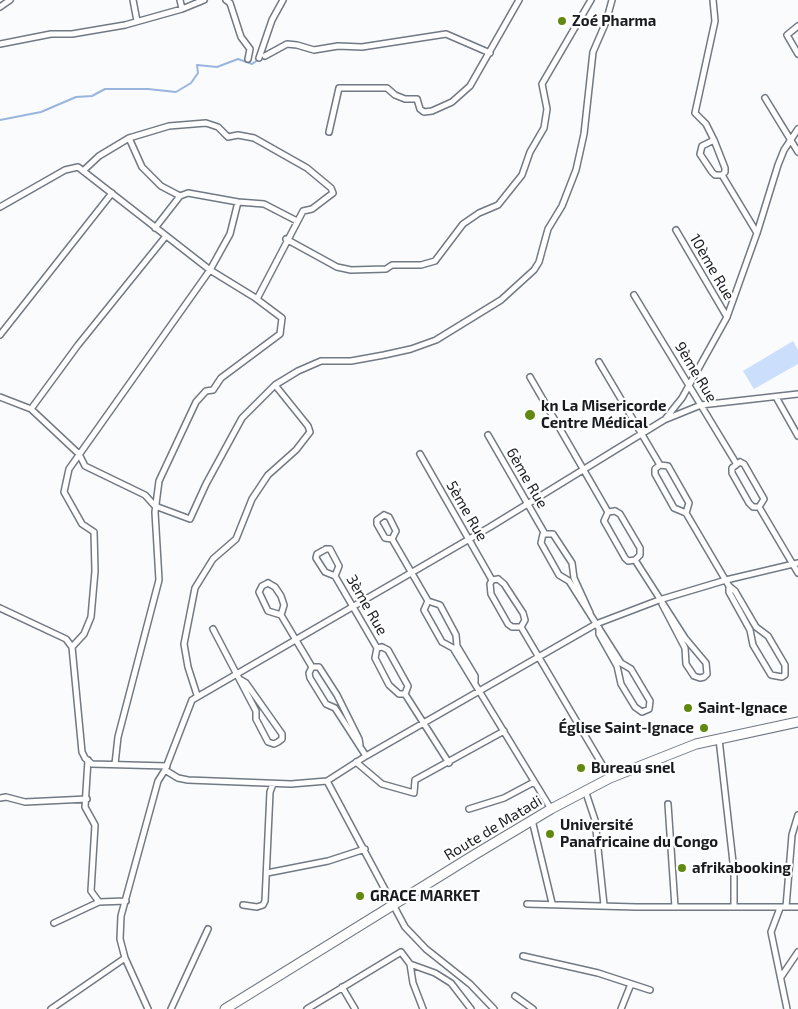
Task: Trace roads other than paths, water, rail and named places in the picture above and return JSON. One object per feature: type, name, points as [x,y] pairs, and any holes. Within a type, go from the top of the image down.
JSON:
[{"type":"highway","name":"Route de Matadi","points":[[224,1009],[532,820],[610,778],[664,755],[719,738],[798,722]]},
{"type":"street","points":[[0,7],[10,0]]},
{"type":"street","points":[[133,0],[137,21]]},
{"type":"street","points":[[180,0],[182,9]]},
{"type":"street","points":[[0,44],[51,34],[72,34],[125,25],[182,9],[204,0]]},
{"type":"street","points":[[226,0],[230,3],[241,37],[250,49],[248,59]]},
{"type":"street","points":[[283,0],[272,20],[262,57],[287,44],[314,50],[338,46],[362,47],[446,34],[490,53]]},
{"type":"street","points":[[329,132],[340,88],[387,88],[395,95],[405,99],[418,99],[420,110],[424,112],[432,111],[452,102],[464,93],[490,53],[519,0]]},
{"type":"street","points":[[286,239],[337,267],[351,270],[386,269],[392,265],[421,265],[434,261],[463,224],[479,213],[498,205],[522,175],[530,152],[544,128],[547,109],[542,84],[591,0]]},
{"type":"street","points":[[0,396],[31,409],[79,454],[84,466],[145,495],[155,506],[190,519],[206,484],[242,418],[275,385],[298,371],[321,361],[351,361],[384,355],[436,340],[501,300],[534,270],[539,262],[548,228],[562,206],[576,170],[584,134],[593,52],[606,22],[612,0]]},
{"type":"street","points":[[713,0],[715,21],[694,113],[706,124],[714,140],[726,168],[722,175]]},
{"type":"street","points":[[798,26],[787,35],[798,54]]},
{"type":"street","points":[[765,98],[798,152]]},
{"type":"street","points":[[84,171],[99,156],[129,138],[169,126],[206,123],[218,127],[228,137],[238,135],[254,138],[295,160],[332,188],[333,193],[312,209],[305,209],[286,239],[257,299]]},
{"type":"street","points":[[664,420],[682,398],[727,317],[757,233],[778,165],[790,140],[798,129]]},
{"type":"street","points":[[129,138],[142,167],[161,186],[180,196]]},
{"type":"street","points":[[714,140],[702,146],[700,154],[715,175],[722,175]]},
{"type":"street","points":[[0,207],[65,170],[73,167],[84,171],[210,270],[257,299],[282,318],[280,334],[221,378],[213,390],[206,391],[196,402],[159,481],[155,506],[158,580],[118,737],[115,764]]},
{"type":"street","points":[[722,175],[757,233]]},
{"type":"street","points":[[0,335],[112,193]]},
{"type":"street","points":[[155,228],[180,196],[188,193],[238,202],[264,204],[297,221]]},
{"type":"street","points":[[72,647],[84,634],[91,617],[95,571],[94,532],[82,524],[64,492],[69,469],[210,270],[230,234],[238,202]]},
{"type":"street","name":"10ème Rue","points":[[676,230],[727,317]]},
{"type":"street","points":[[31,409],[78,345],[166,236]]},
{"type":"street","name":"9ème Rue","points":[[634,295],[736,463]]},
{"type":"street","points":[[599,362],[660,465]]},
{"type":"street","points":[[530,378],[608,512]]},
{"type":"street","points":[[197,695],[188,667],[184,644],[195,588],[213,559],[236,539],[252,499],[268,475],[296,450],[310,432],[308,426],[275,385]]},
{"type":"street","points":[[148,1009],[125,958],[119,927],[158,781],[166,768],[187,708],[197,695],[296,640],[352,605],[643,435],[664,420],[701,405],[798,394]]},
{"type":"street","points":[[776,397],[798,436]]},
{"type":"street","name":"6ème Rue","points":[[488,435],[545,534]]},
{"type":"street","name":"5ème Rue","points":[[420,454],[492,580]]},
{"type":"street","points":[[758,507],[764,499],[744,464],[736,463],[732,468],[732,473],[749,503],[753,507],[758,507],[796,564],[798,572]]},
{"type":"street","points":[[686,513],[689,503],[668,466],[660,465],[655,469],[655,474],[674,508],[686,513],[729,586],[735,591],[756,627],[768,636],[785,665],[785,675],[782,677],[771,675],[753,645],[750,630],[729,592],[729,586]]},
{"type":"street","points":[[615,511],[620,514],[640,548],[640,555],[635,560],[628,561],[624,558],[604,521],[608,512],[615,511]]},
{"type":"street","points":[[384,515],[389,516],[396,531],[392,539],[385,538],[377,524],[377,520],[384,515]]},
{"type":"street","points":[[571,580],[559,575],[541,543],[543,534],[553,534],[572,563],[571,580],[619,665],[621,684],[635,708],[642,712],[649,710],[650,701],[631,669],[619,665]]},
{"type":"street","points":[[392,539],[428,601]]},
{"type":"street","points":[[326,549],[330,550],[339,566],[335,576],[325,572],[316,558],[317,554],[326,549]]},
{"type":"street","points":[[635,560],[687,646],[706,663],[706,674],[704,677],[694,676],[686,664],[687,646]]},
{"type":"street","points":[[0,608],[66,639],[72,647],[82,752],[92,764],[166,768],[178,778],[188,780],[314,784],[328,781],[356,762],[424,722],[539,656],[598,626],[660,602],[726,580],[796,564]]},
{"type":"street","name":"3ème Rue","points":[[335,576],[377,648]]},
{"type":"street","points":[[498,579],[504,584],[523,614],[526,620],[521,627],[512,627],[508,624],[490,589],[492,580],[498,579]]},
{"type":"street","points":[[282,615],[268,611],[258,592],[262,586],[268,583],[275,587],[284,606],[282,615],[312,667]]},
{"type":"street","points":[[428,601],[424,610],[425,615],[442,642],[455,647]]},
{"type":"street","points":[[428,601],[435,601],[440,604],[456,635],[455,647],[534,782],[552,809]]},
{"type":"street","points":[[521,627],[610,778]]},
{"type":"street","points":[[750,630],[756,627]]},
{"type":"street","points":[[213,629],[241,680],[246,683],[282,734],[282,739],[278,742],[274,744],[268,742],[256,719],[256,711],[241,686],[241,680]]},
{"type":"street","points":[[382,647],[388,650],[408,686],[405,694],[399,694],[389,685],[375,658],[377,648],[382,647]]},
{"type":"street","points":[[312,667],[319,667],[337,695],[342,708],[360,738],[360,745]]},
{"type":"street","points":[[312,667],[309,673],[310,678],[326,704],[335,708],[366,756]]},
{"type":"street","points":[[405,694],[449,763]]},
{"type":"street","points":[[256,711],[262,708]]},
{"type":"street","points":[[336,711],[342,708]]},
{"type":"street","points":[[356,762],[382,784],[414,793],[416,780],[504,731]]},
{"type":"street","points":[[719,738],[734,871],[734,906]]},
{"type":"street","points":[[88,760],[85,807],[96,825],[91,891],[99,902]]},
{"type":"street","points":[[328,781],[405,927],[426,949],[470,984],[494,1009]]},
{"type":"street","points":[[469,809],[504,798],[534,782]]},
{"type":"street","points":[[243,904],[257,907],[263,905],[267,873],[267,831],[270,792],[273,784]]},
{"type":"street","points":[[586,790],[595,820],[604,905]]},
{"type":"street","points":[[0,798],[6,797],[25,802],[87,799]]},
{"type":"street","points":[[668,804],[674,907]]},
{"type":"street","points":[[786,1009],[771,932],[783,907],[792,835],[798,814]]},
{"type":"street","points":[[532,820],[552,904]]},
{"type":"street","points":[[267,873],[328,861],[364,849]]},
{"type":"street","points":[[54,923],[99,902],[126,901]]},
{"type":"street","points":[[528,904],[798,907]]},
{"type":"street","points":[[171,1009],[208,929]]},
{"type":"street","points":[[307,1009],[401,952],[410,964],[413,982],[423,1009]]},
{"type":"street","points":[[781,977],[798,952]]},
{"type":"street","points":[[523,956],[598,973],[650,990]]},
{"type":"street","points":[[51,1009],[125,958]]},
{"type":"street","points":[[410,964],[435,973],[451,983],[471,1009]]},
{"type":"street","points":[[621,1009],[631,984]]},
{"type":"street","points":[[342,987],[355,1009]]},
{"type":"street","points":[[515,996],[533,1009]]},
{"type":"waterway","points":[[0,120],[41,112],[76,97],[92,96],[105,89],[148,89],[176,92],[191,83],[198,73],[197,65],[217,67],[238,59],[252,64],[258,60]]},
{"type":"place","name":"Zoé Pharma","points":[[562,21]]},
{"type":"place","name":"kn La Misericorde Centre Médical","points":[[530,415]]},
{"type":"place","name":"Saint-Ignace","points":[[688,708]]},
{"type":"place","name":"Église Saint-Ignace","points":[[704,728]]},
{"type":"place","name":"Bureau snel","points":[[581,768]]},
{"type":"place","name":"Université Panafricaine du Congo","points":[[550,834]]},
{"type":"place","name":"afrikabooking","points":[[682,868]]},
{"type":"place","name":"GRACE MARKET","points":[[360,896]]}]
